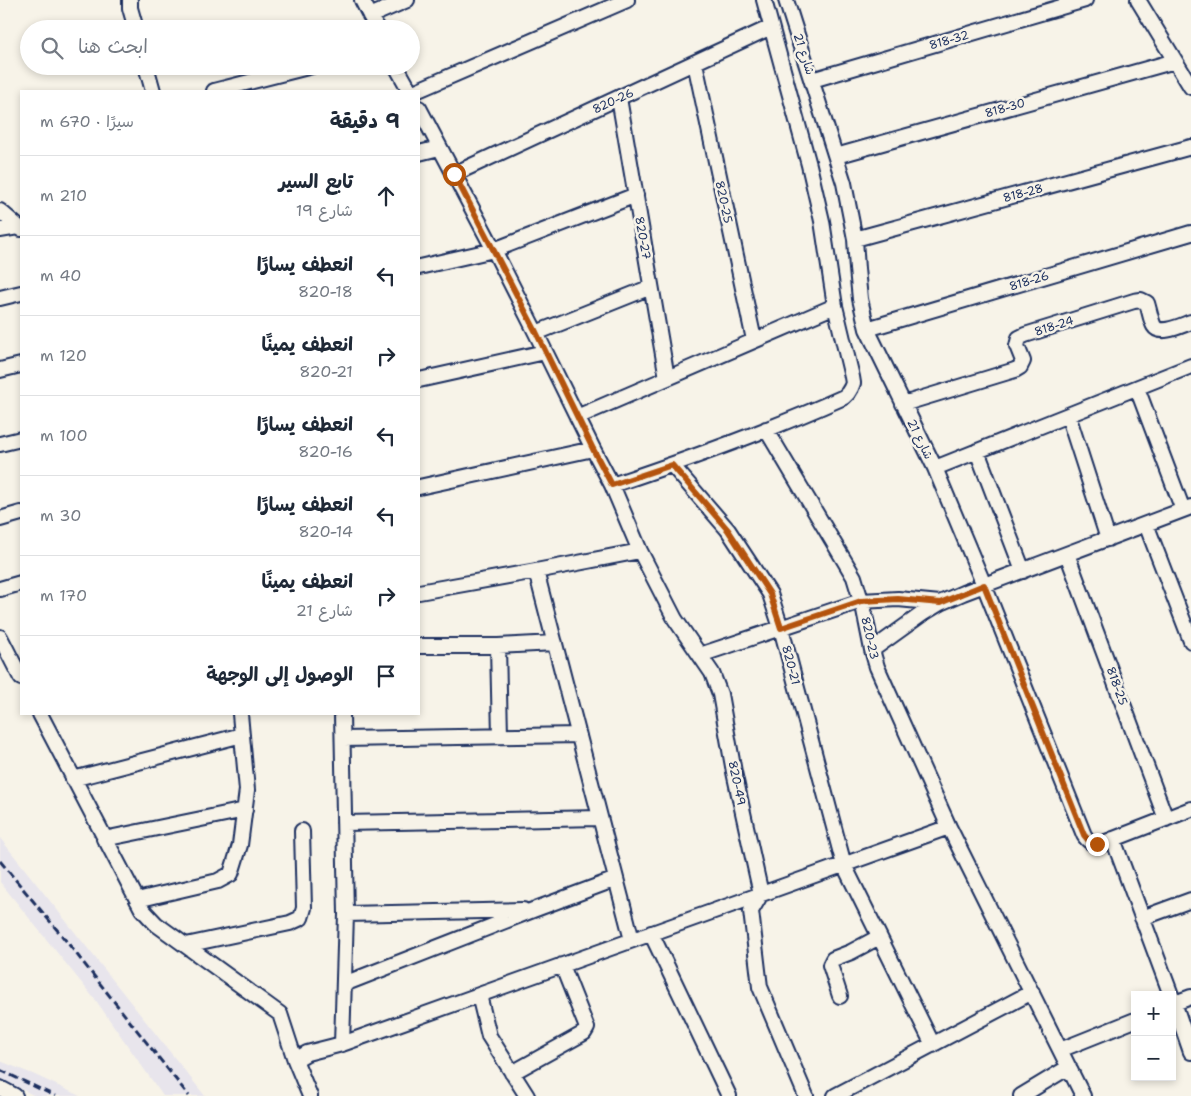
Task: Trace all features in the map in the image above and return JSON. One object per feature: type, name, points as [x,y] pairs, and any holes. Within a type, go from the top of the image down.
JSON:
[{"type":"street","points":[[130,0],[133,20]]},
{"type":"street","points":[[362,0],[372,20]]},
{"type":"street","points":[[376,20],[407,0]]},
{"type":"street","points":[[418,90],[628,0]]},
{"type":"street","name":"شارع 21","points":[[764,0],[816,193],[827,249],[835,306],[853,383],[844,397],[766,429]]},
{"type":"street","name":"شارع 21","points":[[786,0],[844,183],[855,239],[860,300],[867,329],[935,468],[1086,839],[1093,843],[1101,844],[1191,809]]},
{"type":"street","name":"818-32","points":[[812,80],[1086,0]]},
{"type":"street","points":[[1138,0],[1191,87]]},
{"type":"street","name":"820-26","points":[[454,174],[771,28]]},
{"type":"street","name":"818-30","points":[[836,156],[1175,61]]},
{"type":"street","name":"820-25","points":[[695,63],[754,340]]},
{"type":"street","points":[[149,75],[153,90]]},
{"type":"street","points":[[218,90],[277,75]]},
{"type":"street","points":[[401,75],[409,90]]},
{"type":"street","name":"820-27","points":[[619,98],[668,378]]},
{"type":"street","name":"820-49","points":[[420,110],[536,332],[612,485],[640,551],[675,618],[712,673],[720,694],[734,772],[761,894]]},
{"type":"street","name":"818-28","points":[[855,239],[1191,147]]},
{"type":"street","points":[[420,154],[439,148]]},
{"type":"street","points":[[420,267],[494,250],[636,195]]},
{"type":"street","points":[[0,211],[20,228]]},
{"type":"street","points":[[0,230],[20,228]]},
{"type":"street","name":"818-26","points":[[867,329],[1191,233]]},
{"type":"street","points":[[536,332],[651,287]]},
{"type":"street","points":[[0,298],[20,293]]},
{"type":"street","name":"818-24","points":[[903,404],[1020,368],[1023,361],[1017,346],[1019,338],[1134,301],[1141,300],[1147,303],[1154,327],[1159,330],[1164,331],[1191,322]]},
{"type":"street","points":[[577,416],[835,306]]},
{"type":"street","points":[[420,380],[545,352]]},
{"type":"street","points":[[0,370],[20,365]]},
{"type":"street","points":[[935,468],[1191,366]]},
{"type":"street","points":[[872,650],[940,603],[1187,509],[1136,388]]},
{"type":"street","points":[[1068,415],[1108,539]]},
{"type":"street","points":[[612,485],[672,465],[766,429]]},
{"type":"street","name":"820-23","points":[[766,429],[851,570],[857,584],[877,667],[949,827],[1083,1096]]},
{"type":"street","points":[[0,444],[20,439]]},
{"type":"street","points":[[420,487],[593,449]]},
{"type":"street","points":[[977,451],[1023,571]]},
{"type":"street","name":"820-21","points":[[672,465],[728,530],[770,594],[781,628],[844,865],[932,1045]]},
{"type":"street","points":[[0,519],[20,513]]},
{"type":"street","points":[[1146,524],[1191,641]]},
{"type":"street","points":[[420,592],[640,551]]},
{"type":"street","name":"818-25","points":[[1067,554],[1166,819]]},
{"type":"street","points":[[536,571],[632,940]]},
{"type":"street","points":[[0,589],[20,584]]},
{"type":"street","points":[[700,655],[861,601],[898,599],[940,603]]},
{"type":"street","points":[[0,637],[16,654],[20,673]]},
{"type":"street","points":[[420,646],[498,646],[555,643]]},
{"type":"street","points":[[498,646],[500,736]]},
{"type":"street","points":[[44,715],[73,778],[142,909],[156,924],[280,1014],[295,1060],[310,1096]]},
{"type":"street","points":[[137,900],[218,881],[232,874],[240,845],[247,790],[240,715]]},
{"type":"street","points":[[342,715],[346,914],[342,1044]]},
{"type":"street","points":[[73,778],[242,735]]},
{"type":"street","points":[[343,739],[579,735]]},
{"type":"street","points":[[104,838],[244,810]]},
{"type":"street","points":[[344,823],[600,818]]},
{"type":"street","points":[[295,1060],[307,1053],[342,1044],[949,827]]},
{"type":"street","points":[[186,945],[290,924],[301,918],[304,908],[302,830]]},
{"type":"street","points":[[1113,839],[1170,991]]},
{"type":"street","points":[[344,984],[616,879]]},
{"type":"street","points":[[761,894],[751,911],[760,987],[806,1096]]},
{"type":"street","points":[[1142,918],[1191,900]]},
{"type":"street","points":[[346,914],[533,910]]},
{"type":"street","points":[[651,933],[729,1096]]},
{"type":"street","points":[[840,996],[830,965],[833,959],[879,937]]},
{"type":"street","points":[[512,1073],[584,1033],[587,1028],[562,965]]},
{"type":"street","points":[[835,1096],[1032,992]]},
{"type":"street","points":[[479,995],[489,1036],[527,1096]]},
{"type":"street","points":[[1176,1000],[1191,997]]},
{"type":"street","points":[[1176,1009],[1191,1052]]},
{"type":"street","points":[[1060,1050],[1131,1022]]},
{"type":"street","points":[[1021,1096],[1069,1067]]},
{"type":"street","points":[[0,1088],[15,1096]]},
{"type":"shaded area","points":[[0,838],[205,1096],[163,1096],[97,1002],[0,882]]},
{"type":"shaded area","points":[[0,1061],[80,1096],[35,1096],[0,1078]]},
{"type":"railway","points":[[0,861],[189,1096]]},
{"type":"railway","points":[[0,1070],[55,1096]]},
{"type":"route","points":[[454,174],[536,332],[612,485],[672,465],[728,530],[770,594],[781,628],[861,601],[898,599],[940,603],[984,585],[1084,835],[1086,839],[1097,844]]}]
